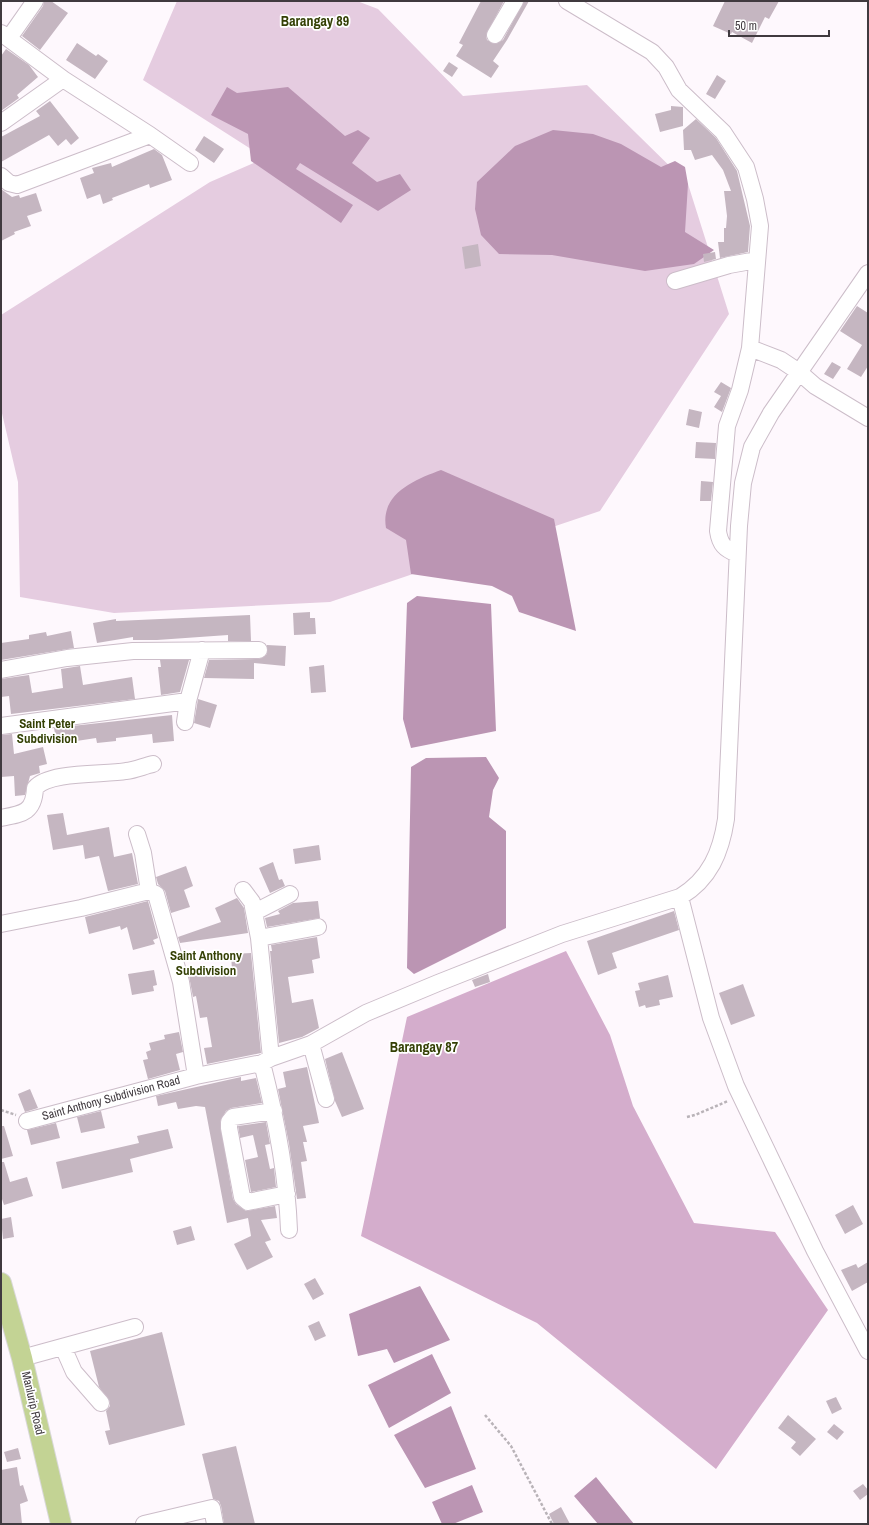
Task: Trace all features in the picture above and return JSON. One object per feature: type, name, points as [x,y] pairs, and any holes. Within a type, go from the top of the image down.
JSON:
[{"type":"main road","name":"Manlurip Road","points":[[1,1283],[22,1358],[61,1524]]},
{"type":"street","points":[[35,1],[5,36],[64,79],[190,163]]},
{"type":"street","points":[[495,36],[515,1]]},
{"type":"street","points":[[567,1],[652,52],[666,67],[679,90],[724,132],[746,167],[755,199],[760,226],[750,348],[740,390],[727,426],[718,531],[720,543],[727,550],[737,554]]},
{"type":"street","points":[[1,123],[64,79]]},
{"type":"street","points":[[1,176],[9,183],[18,185],[150,135]]},
{"type":"street","points":[[675,281],[729,264],[757,260]]},
{"type":"street","points":[[868,273],[771,413],[752,447],[743,483],[737,554],[726,819],[722,843],[714,861],[691,890],[680,897],[711,1018],[740,1096],[815,1251],[868,1351]]},
{"type":"street","points":[[750,348],[780,360],[799,372],[815,386],[868,418]]},
{"type":"street","points":[[185,722],[188,701],[202,650]]},
{"type":"street","points":[[1,670],[67,658],[133,651],[259,650]]},
{"type":"street","points":[[1,726],[188,701]]},
{"type":"street","points":[[1,818],[21,814],[28,810],[35,799],[35,788],[43,782],[82,774],[126,771],[153,764]]},
{"type":"street","points":[[1,924],[81,908],[149,891],[143,853],[137,834]]},
{"type":"street","points":[[243,890],[252,902],[259,938],[267,1060],[288,1194],[289,1230]]},
{"type":"street","name":"Saint Anthony Subdivision Road","points":[[149,891],[156,894],[181,982],[196,1076]]},
{"type":"street","points":[[255,912],[290,894]]},
{"type":"street","name":"Saint Anthony Subdivision Road","points":[[27,1121],[196,1076],[267,1060],[311,1044],[366,1013],[562,934],[680,897]]},
{"type":"street","points":[[259,938],[318,927]]},
{"type":"street","points":[[311,1044],[326,1099]]},
{"type":"street","points":[[274,1111],[233,1117],[229,1122],[229,1128],[242,1197],[244,1200],[248,1202],[288,1194]]},
{"type":"street","points":[[22,1358],[135,1327]]},
{"type":"street","points":[[63,1347],[74,1372],[101,1403]]},
{"type":"street","points":[[144,1524],[212,1508],[215,1524]]},
{"type":"path","points":[[688,1117],[695,1116],[740,1096]]},
{"type":"path","points":[[486,1415],[511,1446],[552,1524]]},
{"type":"shaded area","points":[[177,1],[357,1],[378,9],[463,96],[587,85],[688,184],[729,314],[600,511],[330,602],[114,613],[20,597],[18,482],[1,409],[1,315],[210,182],[265,158],[143,80]]},
{"type":"shaded area","points":[[227,87],[237,93],[288,87],[345,136],[358,130],[370,138],[352,163],[377,182],[400,174],[411,190],[378,211],[300,163],[296,169],[353,205],[341,223],[251,161],[248,134],[211,115]]},
{"type":"shaded area","points":[[553,130],[593,134],[621,144],[661,167],[675,161],[685,167],[688,184],[685,232],[714,250],[694,264],[645,271],[552,255],[499,254],[481,235],[475,209],[477,182],[515,146]]},
{"type":"shaded area","points":[[441,470],[554,519],[576,631],[519,612],[512,596],[492,586],[411,574],[406,540],[386,528],[388,506],[401,490],[420,478]]},
{"type":"shaded area","points":[[417,596],[491,604],[496,731],[411,748],[403,719],[407,603]]},
{"type":"shaded area","points":[[486,757],[499,778],[493,790],[489,817],[506,831],[506,928],[414,974],[407,968],[411,767],[426,758]]},
{"type":"shaded area","points":[[566,951],[610,1035],[633,1106],[694,1223],[775,1232],[828,1310],[716,1469],[537,1323],[361,1236],[407,1017]]},
{"type":"shaded area","points":[[420,1286],[450,1340],[394,1363],[387,1349],[358,1356],[349,1314]]},
{"type":"shaded area","points":[[432,1354],[451,1393],[389,1428],[368,1385]]},
{"type":"shaded area","points":[[451,1406],[476,1469],[425,1488],[394,1435]]},
{"type":"shaded area","points":[[596,1477],[634,1524],[598,1524],[574,1496]]},
{"type":"shaded area","points":[[472,1485],[483,1512],[453,1524],[442,1524],[432,1502]]},
{"type":"building","points":[[44,1],[51,1],[68,13],[40,50],[22,36],[43,6]]},
{"type":"building","points":[[481,1],[504,1],[486,35],[487,40],[495,44],[503,40],[524,1],[529,1],[507,40],[493,61],[499,66],[491,78],[456,56],[463,45],[459,43]]},
{"type":"building","points":[[725,1],[779,1],[769,19],[765,17],[752,43],[732,32],[731,34],[713,26]]},
{"type":"building","points":[[77,43],[96,56],[98,54],[108,61],[95,79],[66,60]]},
{"type":"building","points":[[6,49],[29,65],[38,77],[17,95],[19,98],[1,111],[1,56]]},
{"type":"building","points":[[449,62],[458,68],[452,77],[443,71]]},
{"type":"building","points":[[717,75],[726,81],[715,99],[706,94]]},
{"type":"building","points":[[50,101],[79,138],[71,145],[66,139],[58,146],[49,135],[1,162],[1,137],[40,116],[36,111]]},
{"type":"building","points":[[671,106],[683,107],[683,126],[660,132],[655,114],[671,110]]},
{"type":"building","points":[[696,119],[716,138],[737,171],[750,226],[748,252],[720,258],[718,242],[724,242],[724,228],[726,228],[727,216],[724,191],[731,191],[723,170],[712,155],[695,160],[691,150],[684,150],[683,130]]},
{"type":"building","points":[[204,136],[224,149],[214,163],[195,150]]},
{"type":"building","points":[[154,149],[162,155],[172,180],[150,188],[149,184],[112,198],[113,200],[103,204],[100,194],[87,199],[80,178],[94,173],[92,168],[111,163],[112,167]]},
{"type":"building","points":[[1,189],[12,197],[19,195],[20,198],[36,193],[42,211],[27,216],[31,226],[14,232],[15,234],[1,241]]},
{"type":"building","points":[[478,244],[481,266],[465,269],[462,247]]},
{"type":"building","points":[[715,252],[716,259],[704,262],[703,254]]},
{"type":"building","points":[[857,306],[868,313],[868,366],[861,377],[847,369],[862,345],[840,331]]},
{"type":"building","points":[[832,362],[841,367],[833,379],[824,374]]},
{"type":"building","points":[[721,382],[731,388],[722,412],[714,407],[721,396],[714,392]]},
{"type":"building","points":[[689,409],[702,412],[699,428],[686,425]]},
{"type":"building","points":[[696,442],[716,443],[715,459],[695,458]]},
{"type":"building","points":[[701,481],[713,482],[711,501],[700,501]]},
{"type":"building","points":[[310,612],[310,618],[315,618],[316,634],[294,635],[293,613]]},
{"type":"building","points":[[250,615],[251,641],[228,641],[228,635],[157,640],[133,640],[133,637],[97,643],[93,623],[116,619],[116,621]]},
{"type":"building","points":[[71,631],[74,648],[1,660],[1,643],[29,639],[29,635],[46,632],[47,636]]},
{"type":"building","points":[[267,645],[286,646],[285,666],[254,663],[254,679],[204,678],[209,660],[259,659],[267,654]]},
{"type":"building","points":[[160,660],[189,660],[180,692],[161,695],[158,667],[161,667]]},
{"type":"building","points":[[324,665],[326,692],[311,693],[309,667]]},
{"type":"building","points":[[80,666],[83,685],[132,677],[135,699],[11,714],[9,696],[1,697],[1,679],[29,675],[32,693],[63,688],[61,669]]},
{"type":"building","points":[[198,699],[217,705],[210,728],[194,723]]},
{"type":"building","points":[[172,715],[174,741],[153,743],[152,734],[116,738],[116,741],[97,743],[96,738],[57,744],[54,728]]},
{"type":"building","points":[[12,734],[14,754],[43,747],[47,764],[39,766],[40,773],[30,776],[25,795],[15,796],[14,776],[1,777],[1,735]]},
{"type":"building","points":[[63,813],[67,835],[109,827],[114,857],[132,853],[138,884],[108,891],[99,856],[85,859],[83,845],[53,850],[47,815]]},
{"type":"building","points":[[319,845],[321,860],[295,864],[293,849]]},
{"type":"building","points":[[273,862],[279,880],[282,879],[285,886],[270,893],[259,868]]},
{"type":"building","points":[[186,866],[193,886],[184,890],[190,907],[171,913],[165,891],[158,884],[156,877]]},
{"type":"building","points":[[237,898],[244,908],[248,933],[180,943],[178,937],[221,922],[215,908]]},
{"type":"building","points":[[148,901],[158,938],[153,940],[155,944],[133,950],[127,927],[121,930],[120,926],[89,934],[85,917]]},
{"type":"building","points":[[318,901],[320,918],[267,927],[265,918],[280,914],[278,911],[293,903]]},
{"type":"building","points":[[674,911],[679,930],[612,953],[617,968],[598,975],[587,941]]},
{"type":"building","points":[[317,937],[320,958],[312,960],[314,973],[288,977],[292,1003],[313,999],[319,1028],[302,1037],[279,1043],[270,951],[272,951],[271,945]]},
{"type":"building","points":[[251,953],[261,1053],[207,1064],[204,1048],[212,1047],[207,1017],[200,1018],[196,996],[193,997],[189,976],[232,970],[231,954]]},
{"type":"building","points":[[154,970],[157,985],[153,986],[154,991],[132,995],[128,974]]},
{"type":"building","points":[[488,974],[490,982],[475,987],[472,980]]},
{"type":"building","points":[[668,975],[673,997],[659,1000],[660,1005],[646,1008],[645,1005],[639,1007],[635,991],[640,990],[638,983]]},
{"type":"building","points":[[743,984],[755,1016],[731,1025],[719,993]]},
{"type":"building","points":[[179,1032],[183,1052],[176,1054],[180,1070],[148,1079],[143,1060],[148,1059],[146,1052],[151,1050],[149,1043],[165,1039],[164,1035]]},
{"type":"building","points":[[342,1052],[364,1109],[342,1117],[335,1101],[325,1059]]},
{"type":"building","points":[[307,1067],[319,1123],[303,1126],[307,1142],[303,1142],[307,1161],[301,1162],[306,1198],[297,1199],[289,1144],[278,1089],[286,1087],[283,1072]]},
{"type":"building","points":[[241,1077],[241,1081],[256,1078],[262,1103],[231,1108],[226,1111],[220,1122],[233,1199],[236,1204],[246,1211],[275,1206],[277,1218],[261,1220],[271,1240],[265,1242],[273,1257],[247,1270],[234,1244],[251,1236],[248,1218],[227,1223],[205,1107],[196,1106],[178,1109],[176,1102],[158,1106],[156,1096]]},
{"type":"building","points":[[30,1089],[38,1108],[25,1112],[18,1094]]},
{"type":"building","points":[[101,1111],[105,1128],[81,1133],[77,1117]]},
{"type":"building","points":[[266,1122],[270,1144],[265,1145],[270,1169],[274,1168],[276,1187],[251,1192],[245,1160],[258,1157],[253,1135],[240,1138],[238,1126]]},
{"type":"building","points":[[56,1123],[60,1138],[31,1145],[27,1130]]},
{"type":"building","points":[[1,1126],[4,1126],[13,1156],[1,1159]]},
{"type":"building","points":[[168,1129],[173,1148],[130,1159],[133,1172],[62,1189],[56,1162],[139,1143],[137,1136]]},
{"type":"building","points":[[1,1162],[4,1162],[10,1182],[27,1177],[33,1196],[4,1205],[1,1196]]},
{"type":"building","points":[[853,1205],[863,1224],[845,1234],[835,1215]]},
{"type":"building","points":[[11,1217],[14,1237],[3,1239],[1,1219]]},
{"type":"building","points":[[191,1226],[195,1240],[177,1245],[173,1231]]},
{"type":"building","points":[[868,1262],[868,1282],[852,1291],[841,1270],[856,1264],[858,1268]]},
{"type":"building","points":[[315,1278],[324,1294],[313,1300],[304,1284]]},
{"type":"building","points":[[319,1321],[326,1336],[315,1341],[308,1326]]},
{"type":"building","points":[[162,1332],[185,1425],[109,1445],[105,1431],[110,1430],[106,1411],[110,1406],[110,1402],[99,1387],[90,1351]]},
{"type":"building","points":[[836,1397],[842,1409],[832,1414],[826,1401]]},
{"type":"building","points":[[788,1415],[816,1439],[800,1456],[791,1448],[796,1442],[778,1428]]},
{"type":"building","points":[[834,1424],[844,1432],[837,1440],[827,1432]]},
{"type":"building","points":[[236,1446],[255,1524],[224,1524],[219,1501],[213,1499],[202,1454]]},
{"type":"building","points":[[18,1448],[21,1459],[7,1462],[4,1452]]},
{"type":"building","points":[[17,1467],[20,1486],[23,1485],[28,1501],[20,1504],[22,1524],[1,1524],[1,1470]]},
{"type":"building","points":[[863,1484],[868,1490],[868,1494],[860,1500],[853,1491]]},
{"type":"building","points":[[561,1507],[570,1524],[554,1524],[549,1514]]},
{"type":"district","name":"Barangay 89","points":[[315,21]]},
{"type":"district","name":"Saint Peter Subdivision","points":[[47,730]]},
{"type":"district","name":"Saint Anthony Subdivision","points":[[206,962]]},
{"type":"district","name":"Barangay 87","points":[[424,1047]]}]
